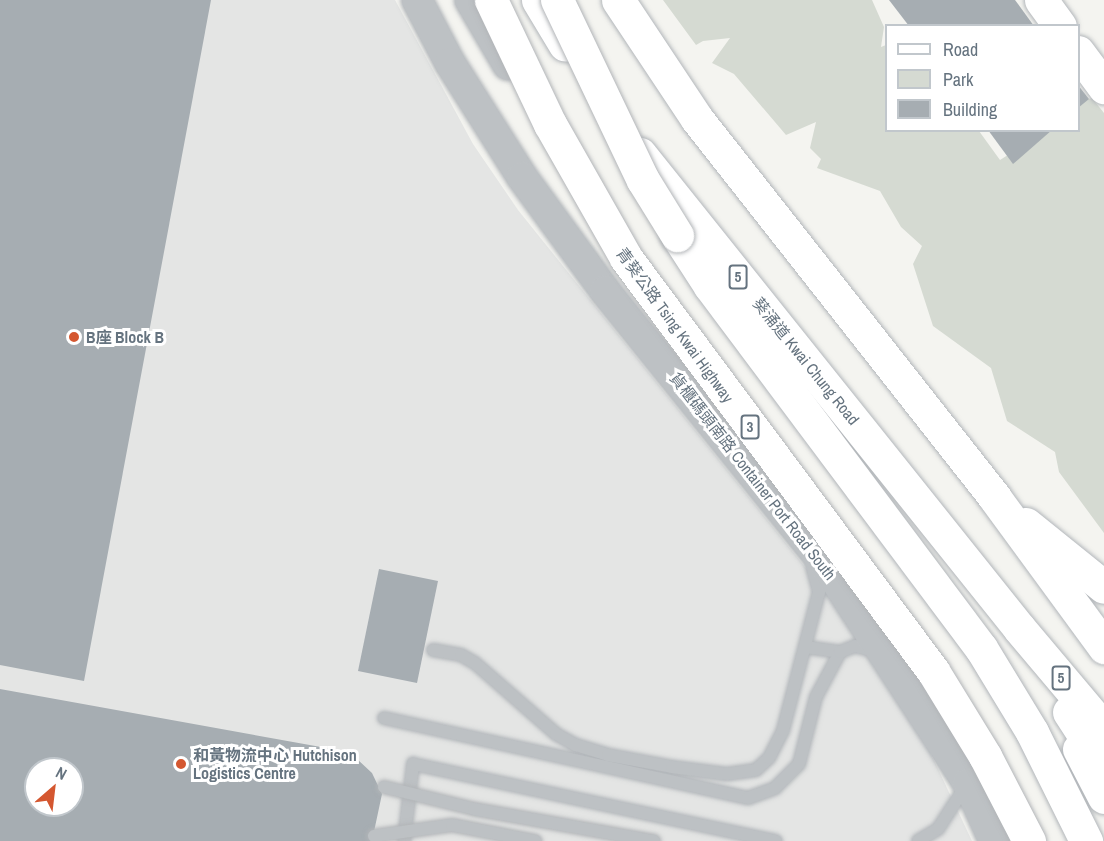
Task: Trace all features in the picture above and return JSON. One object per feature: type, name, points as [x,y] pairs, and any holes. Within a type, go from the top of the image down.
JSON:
[{"type":"main road","name":"青葵公路 Tsing Kwai Highway","points":[[491,0],[550,124],[626,258],[933,671],[985,756],[1029,841]]},
{"type":"main road","name":"葵涌道 Kwai Chung Road","points":[[538,0],[584,77],[645,160],[1019,628],[1104,729]]},
{"type":"main road","points":[[557,0],[649,189],[710,286],[981,648],[1032,732],[1086,841]]},
{"type":"main road","points":[[618,0],[697,119],[995,498],[1104,647]]},
{"type":"main road","points":[[1041,0],[1059,24]]},
{"type":"main road","points":[[1080,55],[1104,87]]},
{"type":"main road","points":[[995,498],[1104,587]]},
{"type":"main road","name":"葵涌道 Kwai Chung Road","points":[[1019,628],[1039,666],[1104,766]]},
{"type":"main road","points":[[1039,666],[1104,797]]},
{"type":"street","name":"貨櫃碼頭南路 Container Port Road South","points":[[417,0],[450,63],[536,196],[604,291],[787,514],[888,657],[968,783],[994,841]]},
{"type":"street","points":[[470,0],[635,268],[850,537],[903,614],[1006,771],[1038,841]]},
{"type":"lane","points":[[433,650],[453,653],[476,663],[556,734],[576,745],[608,755],[727,774],[756,770],[769,758],[783,730],[819,592],[813,567],[787,514]]},
{"type":"lane","points":[[805,647],[840,652],[865,646],[888,657]]},
{"type":"lane","points":[[384,718],[748,798],[774,788],[799,764],[816,697],[840,652]]},
{"type":"lane","points":[[404,841],[413,764],[776,841]]},
{"type":"lane","points":[[918,841],[938,829],[968,783]]},
{"type":"lane","points":[[384,788],[474,809],[654,841]]},
{"type":"lane","points":[[374,836],[453,825],[535,841]]},
{"type":"shaded area","points":[[0,0],[395,0],[473,144],[518,210],[837,607],[930,752],[972,841],[0,841]]},
{"type":"green space","points":[[663,0],[872,0],[884,27],[881,47],[885,45],[885,132],[980,132],[1000,160],[1043,132],[1080,132],[1080,102],[1092,98],[1104,113],[1104,533],[1059,472],[1055,452],[1007,421],[991,368],[933,326],[913,264],[922,246],[901,227],[880,191],[817,168],[821,159],[810,148],[816,122],[786,135],[734,74],[712,63],[730,38],[703,41],[696,45]]},
{"type":"building","name":"B座 Block B","points":[[0,0],[211,0],[84,681],[0,665]]},
{"type":"building","points":[[889,0],[1015,0],[1033,24],[907,24]]},
{"type":"building","points":[[1080,88],[1089,99],[1080,106]]},
{"type":"building","points":[[989,132],[1050,132],[1013,164]]},
{"type":"building","points":[[379,569],[438,581],[417,683],[358,671]]},
{"type":"building","name":"和黃物流中心 Hutchison Logistics Centre","points":[[0,689],[332,749],[357,759],[372,773],[382,794],[372,841],[0,841]]},
{"type":"place","name":"B座 Block B","points":[[74,337]]},
{"type":"place","name":"和黃物流中心 Hutchison Logistics Centre","points":[[181,764]]}]
